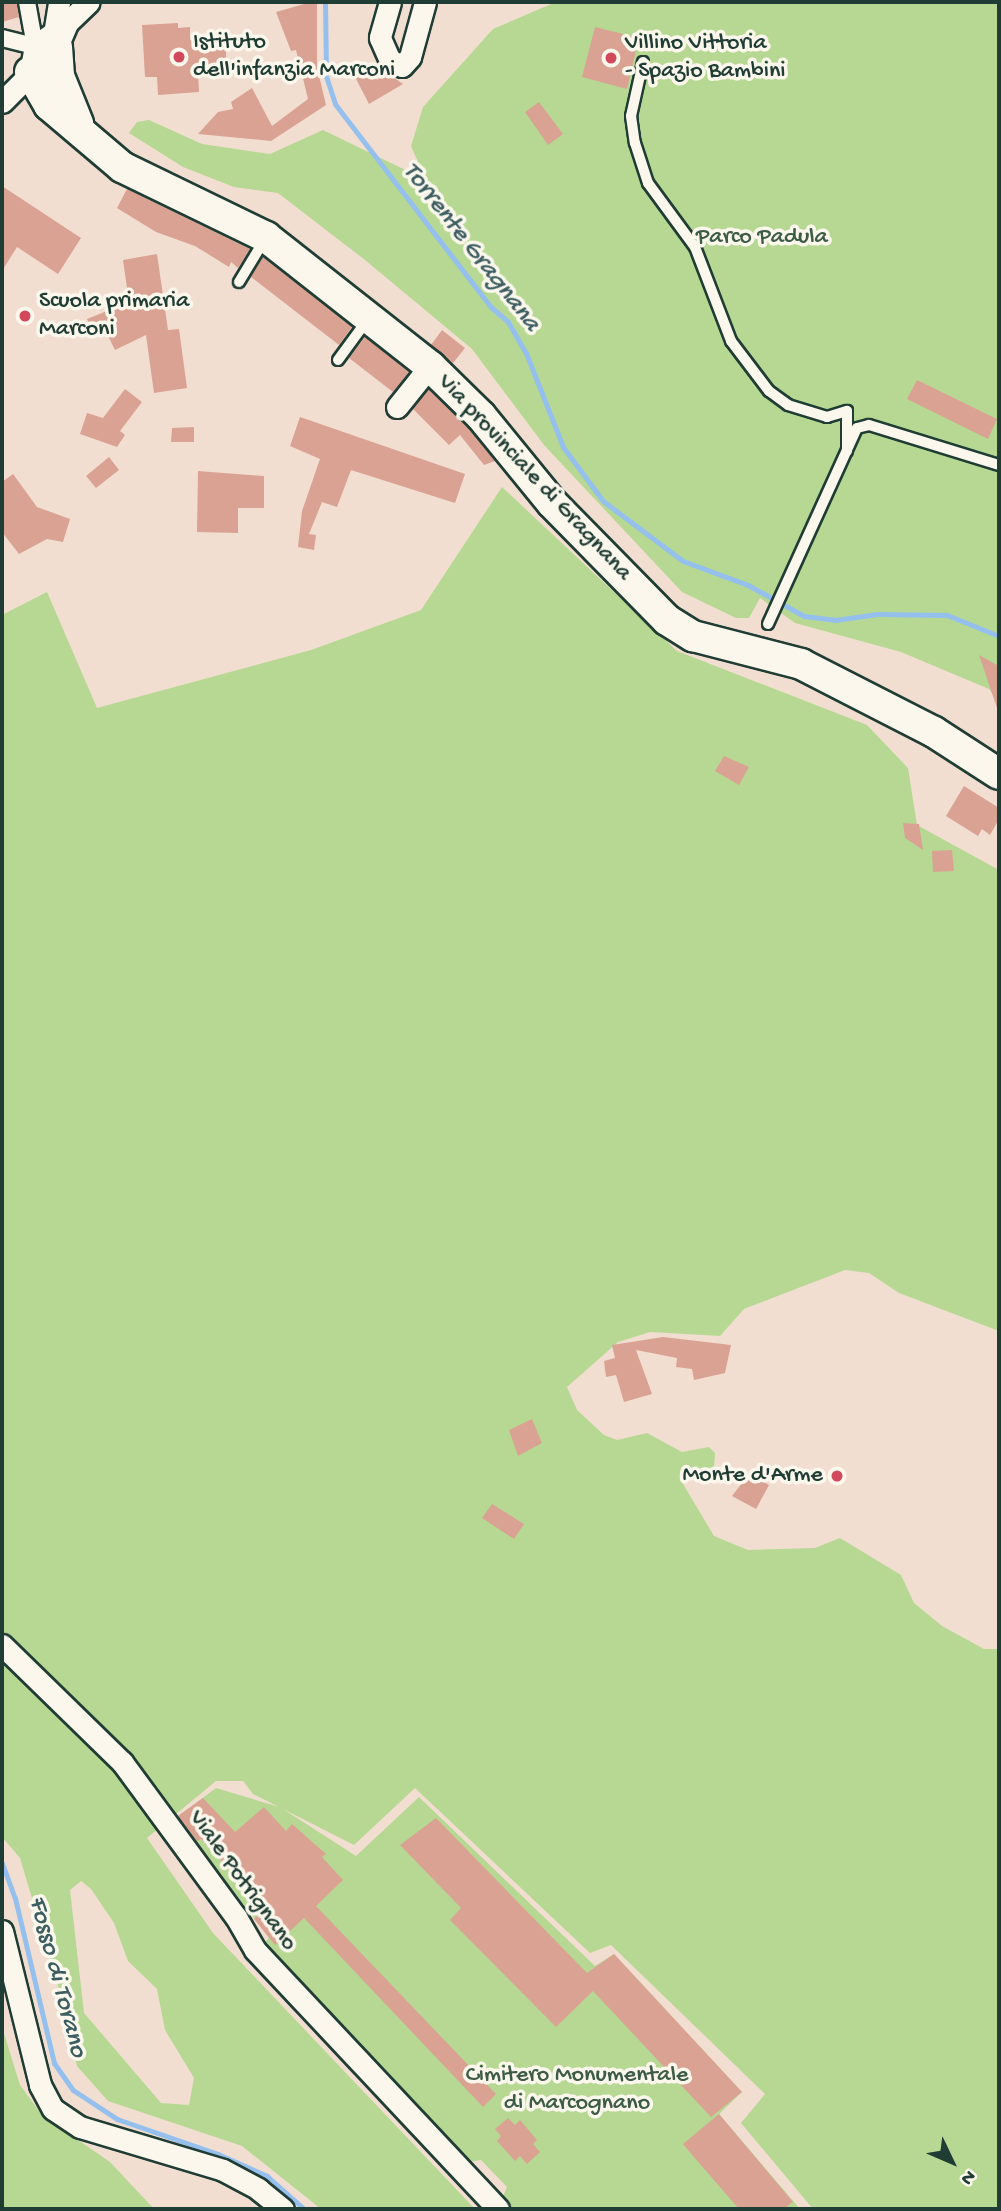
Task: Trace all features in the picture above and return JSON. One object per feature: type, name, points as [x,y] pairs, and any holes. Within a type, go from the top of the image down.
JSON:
[{"type":"main road","name":"Via provinciale di Gragnana","points":[[49,43],[49,105],[88,142],[122,167],[267,237],[368,320],[430,366],[481,416],[552,503],[667,620],[693,636],[801,664],[934,732],[999,774]]},
{"type":"street","points":[[27,2],[49,43]]},
{"type":"street","points":[[49,43],[59,2]]},
{"type":"street","points":[[2,102],[49,43],[89,2]]},
{"type":"street","points":[[390,2],[380,38],[390,60],[402,66],[410,57],[425,2]]},
{"type":"street","points":[[2,38],[49,43]]},
{"type":"street","points":[[397,407],[430,366]]},
{"type":"street","name":"Viale Potrignano","points":[[2,1645],[122,1762],[255,1950],[498,2209]]},
{"type":"street","points":[[2,1931],[40,2085],[53,2109],[80,2127],[223,2170],[283,2209]]},
{"type":"lane","points":[[643,62],[631,116],[635,143],[648,183],[695,247],[731,341],[769,391],[788,405],[827,416],[847,411],[847,451]]},
{"type":"lane","points":[[239,282],[267,237]]},
{"type":"lane","points":[[338,360],[368,320]]},
{"type":"lane","points":[[768,624],[843,466],[857,428],[869,425],[999,466]]},
{"type":"green space","name":"Parco Padula","points":[[556,2],[999,2],[999,703],[989,689],[901,652],[795,623],[760,598],[749,618],[736,618],[682,592],[544,445],[472,349],[365,260],[278,193],[234,187],[183,167],[129,133],[137,122],[149,120],[202,144],[270,154],[323,130],[426,180],[411,146],[423,107],[493,29]]},
{"type":"green space","name":"Cimitero Monumentale di Marcognano","points":[[502,487],[677,651],[867,725],[908,768],[917,825],[999,870],[999,1331],[899,1293],[869,1273],[845,1270],[744,1309],[720,1336],[650,1332],[618,1342],[567,1387],[577,1410],[604,1435],[617,1440],[647,1433],[682,1452],[709,1447],[715,1453],[714,1467],[689,1475],[683,1484],[714,1536],[748,1550],[815,1548],[840,1538],[901,1575],[914,1603],[942,1626],[984,1649],[999,1649],[999,2209],[813,2209],[741,2123],[765,2094],[611,1945],[590,1953],[415,1788],[354,1845],[283,1809],[356,1856],[419,1797],[595,1966],[614,1954],[742,2092],[719,2114],[800,2209],[511,2209],[502,2199],[507,2187],[481,2160],[468,2162],[262,1945],[269,1938],[177,1817],[216,1788],[279,1807],[253,1794],[243,1781],[216,1781],[147,1838],[213,1933],[475,2209],[321,2209],[242,2146],[108,2101],[77,2066],[62,1999],[20,1858],[2,1837],[2,615],[47,592],[97,708],[311,650],[421,610]],"holes":[[[81,1881],[91,1889],[114,1923],[128,1961],[157,1989],[165,2030],[194,2078],[189,2105],[161,2103],[84,2013],[70,1890]]]},
{"type":"green space","points":[[2,2027],[20,2085],[42,2115],[110,2162],[154,2209],[2,2209]]},
{"type":"building","points":[[2,2],[17,2],[19,17],[2,22]]},
{"type":"building","points":[[317,2],[317,67],[326,105],[271,141],[198,134],[218,112],[233,109],[231,102],[252,88],[272,126],[308,99],[296,50],[291,51],[276,12]]},
{"type":"building","points":[[178,23],[178,28],[190,27],[190,40],[225,37],[227,71],[198,72],[199,92],[158,95],[157,77],[145,77],[142,25]]},
{"type":"building","name":"Villino Vittoria - Spazio Bambini","points":[[595,27],[639,38],[627,89],[582,77]]},
{"type":"building","points":[[371,67],[377,80],[387,73],[403,84],[369,104],[354,75]]},
{"type":"building","points":[[539,102],[563,134],[548,145],[525,112]]},
{"type":"building","points":[[2,186],[81,238],[58,274],[17,247],[2,271]]},
{"type":"building","points":[[127,189],[250,249],[238,268],[231,262],[229,267],[195,246],[156,232],[117,208]]},
{"type":"building","points":[[157,254],[168,330],[179,329],[187,388],[154,393],[146,335],[115,350],[106,332],[94,336],[87,319],[129,302],[123,260]]},
{"type":"building","points":[[263,257],[352,327],[339,345],[251,277]]},
{"type":"building","points":[[442,330],[465,348],[453,363],[431,345]]},
{"type":"building","points":[[365,337],[409,372],[393,392],[349,358]]},
{"type":"building","points":[[917,380],[997,419],[988,439],[907,399]]},
{"type":"building","points":[[125,389],[142,402],[120,431],[125,435],[117,447],[80,434],[87,413],[103,418]]},
{"type":"building","points":[[428,389],[468,428],[495,461],[484,465],[460,435],[449,445],[413,409]]},
{"type":"building","points":[[300,417],[465,474],[455,503],[351,470],[337,507],[322,502],[309,534],[316,535],[314,550],[298,547],[302,511],[320,459],[290,446]]},
{"type":"building","points":[[194,427],[194,442],[171,442],[172,428]]},
{"type":"building","points":[[109,457],[119,470],[96,488],[86,476]]},
{"type":"building","points":[[198,471],[264,476],[264,508],[238,508],[238,533],[197,532]]},
{"type":"building","points":[[13,474],[37,507],[70,519],[63,542],[47,539],[19,554],[2,532],[2,482]]},
{"type":"building","points":[[979,655],[999,666],[999,708],[997,708]]},
{"type":"building","points":[[724,756],[749,767],[739,785],[715,771]]},
{"type":"building","points":[[964,786],[999,808],[999,819],[990,835],[982,829],[978,836],[946,816]]},
{"type":"building","points":[[903,823],[919,824],[923,850],[905,838]]},
{"type":"building","points":[[952,850],[954,871],[933,872],[932,851]]},
{"type":"building","points":[[663,1337],[731,1345],[725,1373],[694,1380],[692,1369],[676,1367],[677,1358],[636,1350],[652,1394],[624,1402],[616,1375],[606,1377],[604,1361],[615,1358],[612,1345]]},
{"type":"building","points":[[532,1419],[542,1443],[518,1456],[509,1430]]},
{"type":"building","points":[[753,1476],[769,1485],[756,1509],[732,1496],[746,1478],[750,1481]]},
{"type":"building","points":[[492,1504],[524,1524],[514,1539],[482,1518]]},
{"type":"building","points":[[203,1798],[235,1832],[264,1807],[286,1831],[292,1824],[326,1854],[322,1857],[343,1880],[316,1906],[496,2094],[483,2107],[304,1918],[275,1945],[254,1919],[260,1913],[241,1892],[246,1887],[201,1839],[197,1841],[178,1816]]},
{"type":"building","points":[[436,1818],[587,1973],[614,1954],[742,2092],[711,2117],[593,1991],[556,2027],[450,1920],[461,1908],[400,1845]]},
{"type":"building","points":[[719,2114],[793,2202],[784,2209],[739,2209],[683,2144]]},
{"type":"building","points":[[508,2118],[515,2125],[520,2120],[537,2140],[533,2144],[540,2152],[527,2164],[520,2156],[515,2161],[497,2141],[501,2136],[495,2129]]},
{"type":"waterway","name":"Torrente Gragnana","points":[[325,2],[326,76],[335,104],[491,307],[508,322],[526,353],[563,447],[603,501],[683,561],[748,585],[804,616],[835,620],[878,614],[947,615],[999,636]]},
{"type":"waterway","name":"Fosso di Torano","points":[[2,1863],[15,1898],[54,2063],[73,2090],[117,2119],[218,2154],[267,2176],[304,2209]]},
{"type":"place","name":"Istituto dell'infanzia Marconi","points":[[179,57]]},
{"type":"place","name":"Villino Vittoria - Spazio Bambini","points":[[611,58]]},
{"type":"place","name":"Scuola primaria Marconi","points":[[25,316]]},
{"type":"place","name":"Monte d'Arme","points":[[837,1476]]}]
